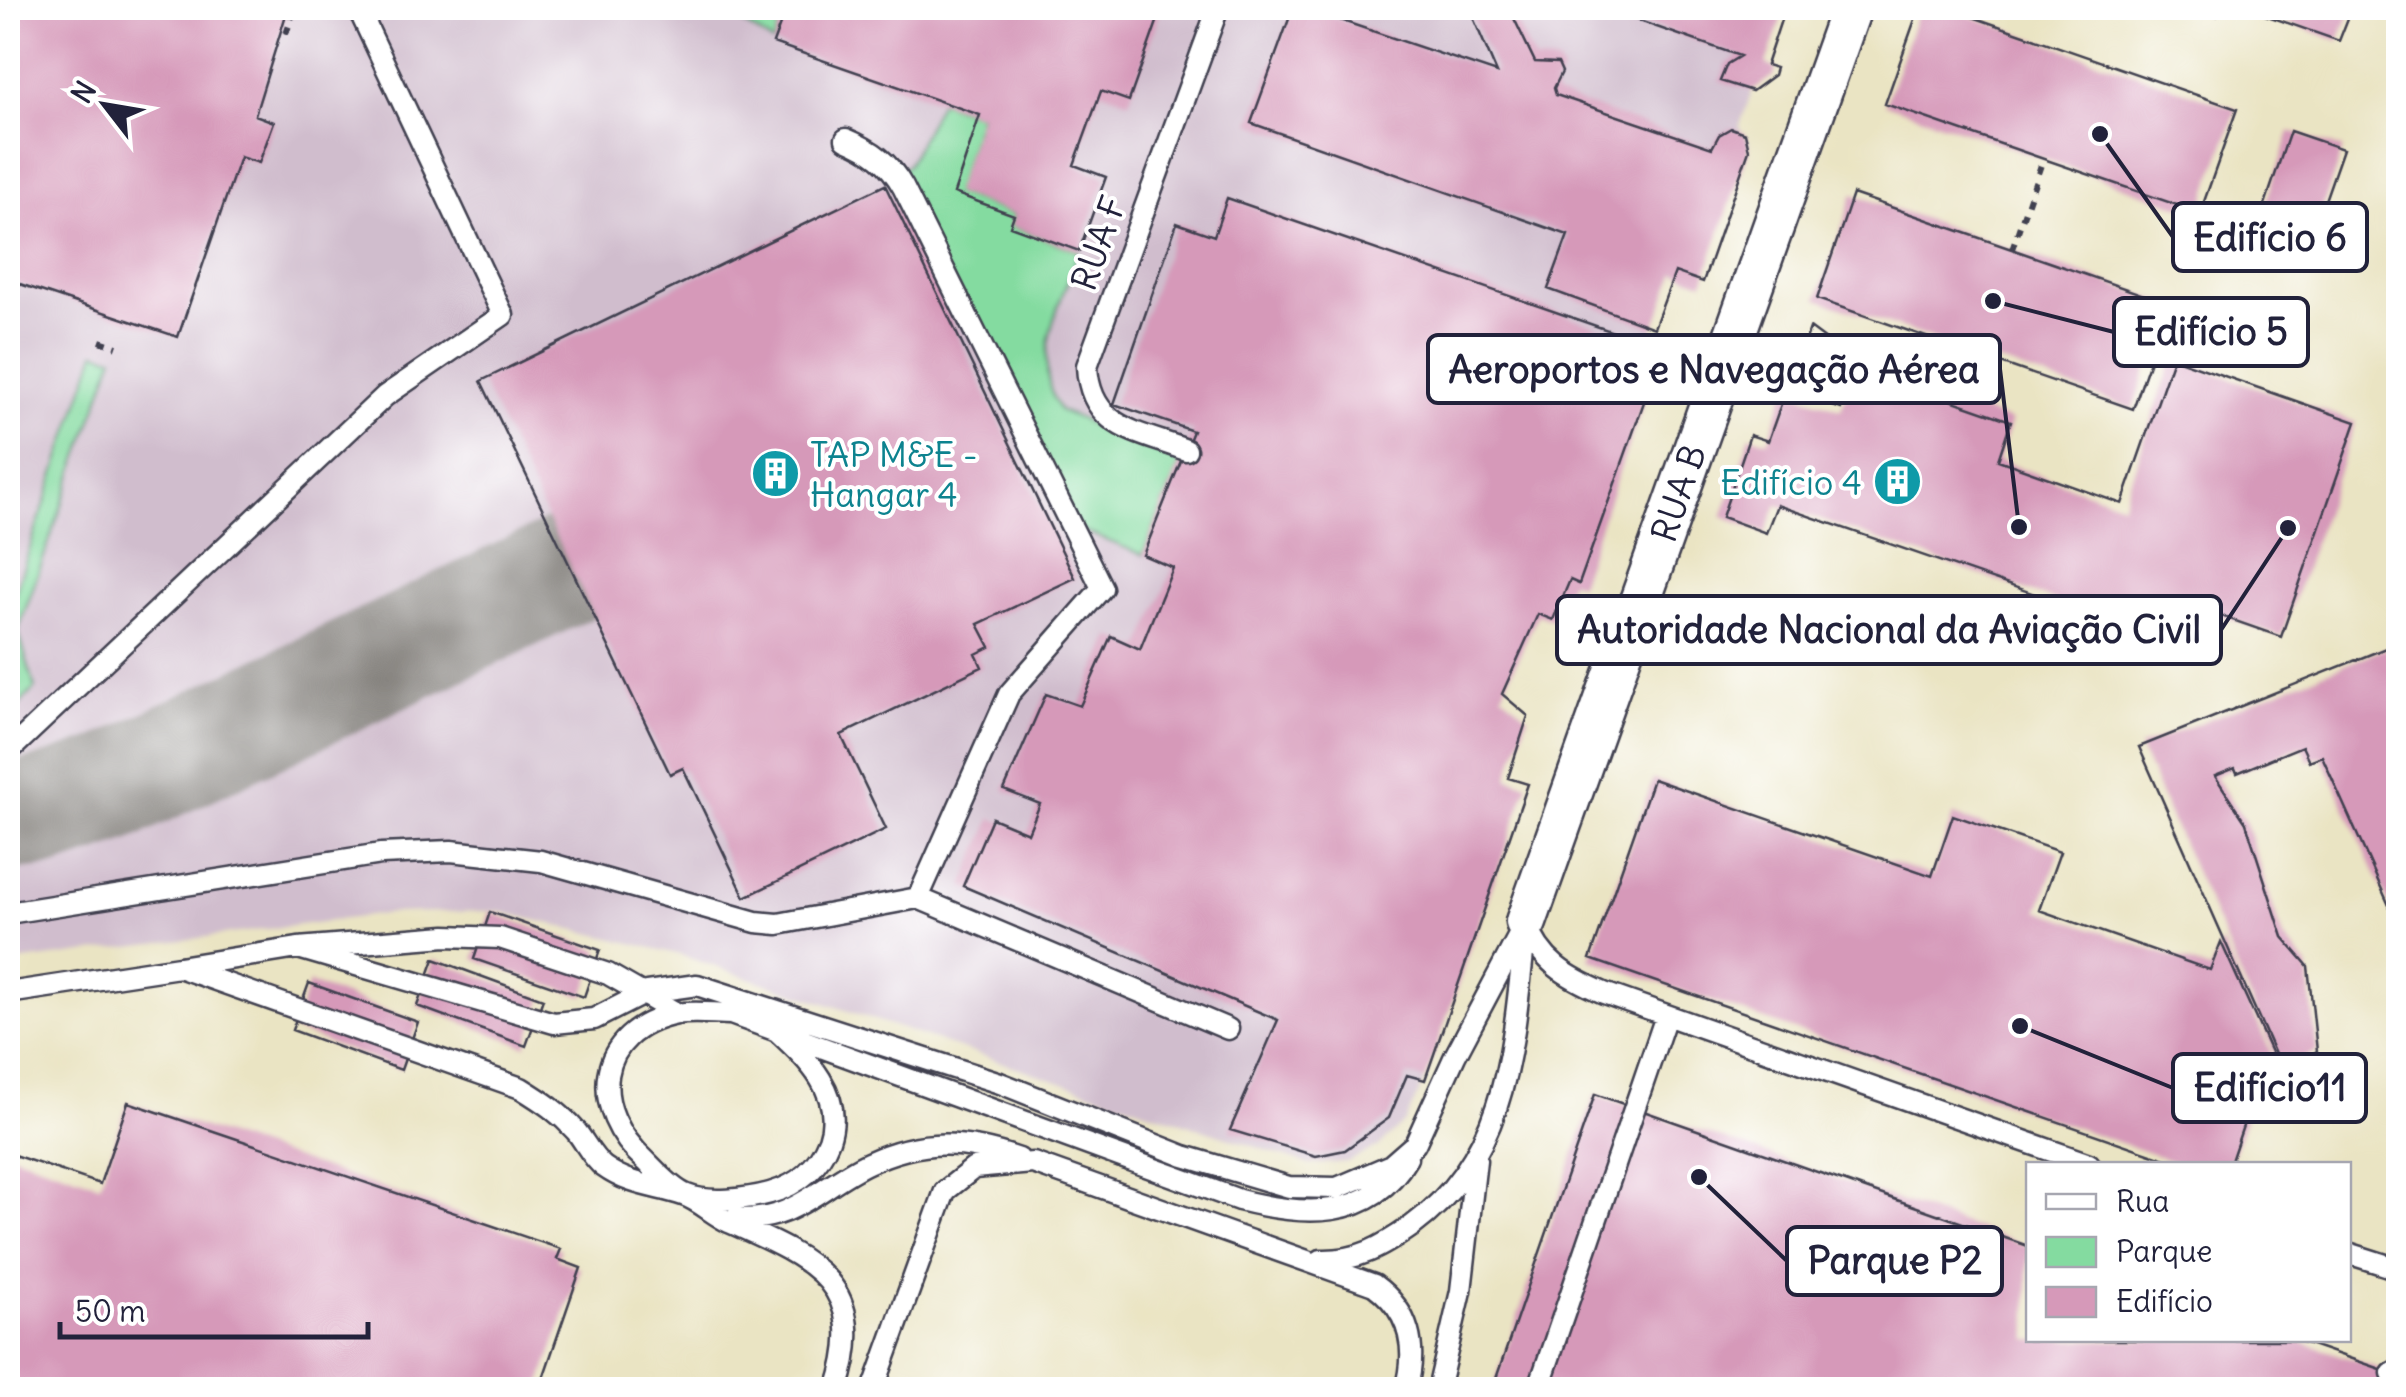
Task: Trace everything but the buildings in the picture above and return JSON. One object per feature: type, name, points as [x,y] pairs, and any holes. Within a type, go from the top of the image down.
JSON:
[{"type":"street","name":"RUA B","points":[[1526,922],[1850,8]]},
{"type":"lane","points":[[8,752],[385,396],[503,316],[358,8]]},
{"type":"lane","name":"RUA F","points":[[1186,450],[1102,415],[1088,391],[1088,366],[1218,8]]},
{"type":"lane","points":[[846,139],[874,152],[891,166],[903,187],[1102,588],[1009,694],[918,898]]},
{"type":"lane","points":[[8,913],[381,854],[451,852],[541,861],[756,922],[778,924],[918,898],[1228,1028]]},
{"type":"lane","points":[[1526,922],[1534,946],[1570,978],[1666,1016],[2084,1162]]},
{"type":"lane","points":[[837,1390],[850,1340],[842,1306],[824,1275],[793,1249],[713,1215],[687,1196],[634,1150],[607,1102],[607,1073],[617,1050],[638,1029],[678,1014],[730,1014],[1240,1200],[1320,1214],[1374,1195],[1395,1179],[1526,922]]},
{"type":"lane","points":[[1438,1390],[1461,1291],[1477,1158],[1510,1068],[1526,922]]},
{"type":"lane","points":[[8,993],[298,948],[446,936],[500,938],[647,992],[678,1014]]},
{"type":"lane","points":[[298,948],[554,1023],[594,1019],[647,992],[697,985],[757,1001],[1000,1083],[1184,1156],[1289,1187],[1336,1188],[1363,1180],[1391,1165],[1415,1144]]},
{"type":"lane","points":[[180,967],[521,1088],[552,1107],[602,1166],[638,1186],[687,1196],[757,1196],[789,1188],[817,1166],[830,1136],[833,1104],[813,1065],[777,1032]]},
{"type":"lane","points":[[1538,1390],[1666,1016]]},
{"type":"lane","points":[[713,1215],[755,1220],[784,1214],[867,1163],[926,1142],[980,1145],[1374,1284],[1405,1317],[1413,1351],[1406,1390]]},
{"type":"lane","points":[[1307,1260],[1348,1260],[1382,1248],[1442,1205],[1477,1158]]},
{"type":"lane","points":[[873,1390],[945,1191],[974,1168],[1032,1163]]},
{"type":"lane","points":[[2351,1254],[2398,1269]]},
{"type":"path","points":[[286,34],[295,8]]},
{"type":"path","points":[[2012,248],[2043,159]]},
{"type":"path","points":[[100,341],[117,347]]},
{"type":"path","points":[[1932,394],[1949,345]]},
{"type":"shaded area","points":[[8,8],[1766,8],[1783,14],[1766,64],[1776,68],[1774,75],[1752,91],[1739,128],[1749,140],[1749,150],[1703,282],[1675,273],[1634,381],[1649,388],[1579,584],[1570,581],[1553,620],[1538,614],[1502,694],[1528,716],[1508,777],[1528,784],[1425,1080],[1405,1122],[1378,1147],[1347,1162],[1310,1165],[677,954],[497,911],[392,913],[8,963]]},
{"type":"green space","points":[[721,8],[786,8],[773,43]]},
{"type":"green space","points":[[940,101],[980,115],[955,193],[1014,215],[1011,226],[1079,251],[1047,350],[1051,390],[1059,410],[1181,462],[1143,555],[1070,526],[895,172],[907,166]]},
{"type":"green space","points":[[96,352],[114,357],[18,631],[35,688],[8,717],[8,613]]},
{"type":"taxiway","points":[[8,816],[43,812],[110,789],[571,568]]},
{"type":"place","name":"Edifício 6","points":[[2100,134]]},
{"type":"place","name":"Edifício 5","points":[[1993,301]]},
{"type":"place","name":"TAP M&E - Hangar 4","points":[[775,474]]},
{"type":"place","name":"Edifício 4","points":[[1897,482]]},
{"type":"place","name":"Aeroportos e Navegação Aérea","points":[[2019,527]]},
{"type":"place","name":"Autoridade Nacional da Aviação Civil","points":[[2288,528]]},
{"type":"place","name":"Edifício11","points":[[2020,1026]]},
{"type":"place","name":"Parque P2","points":[[1699,1177]]}]
